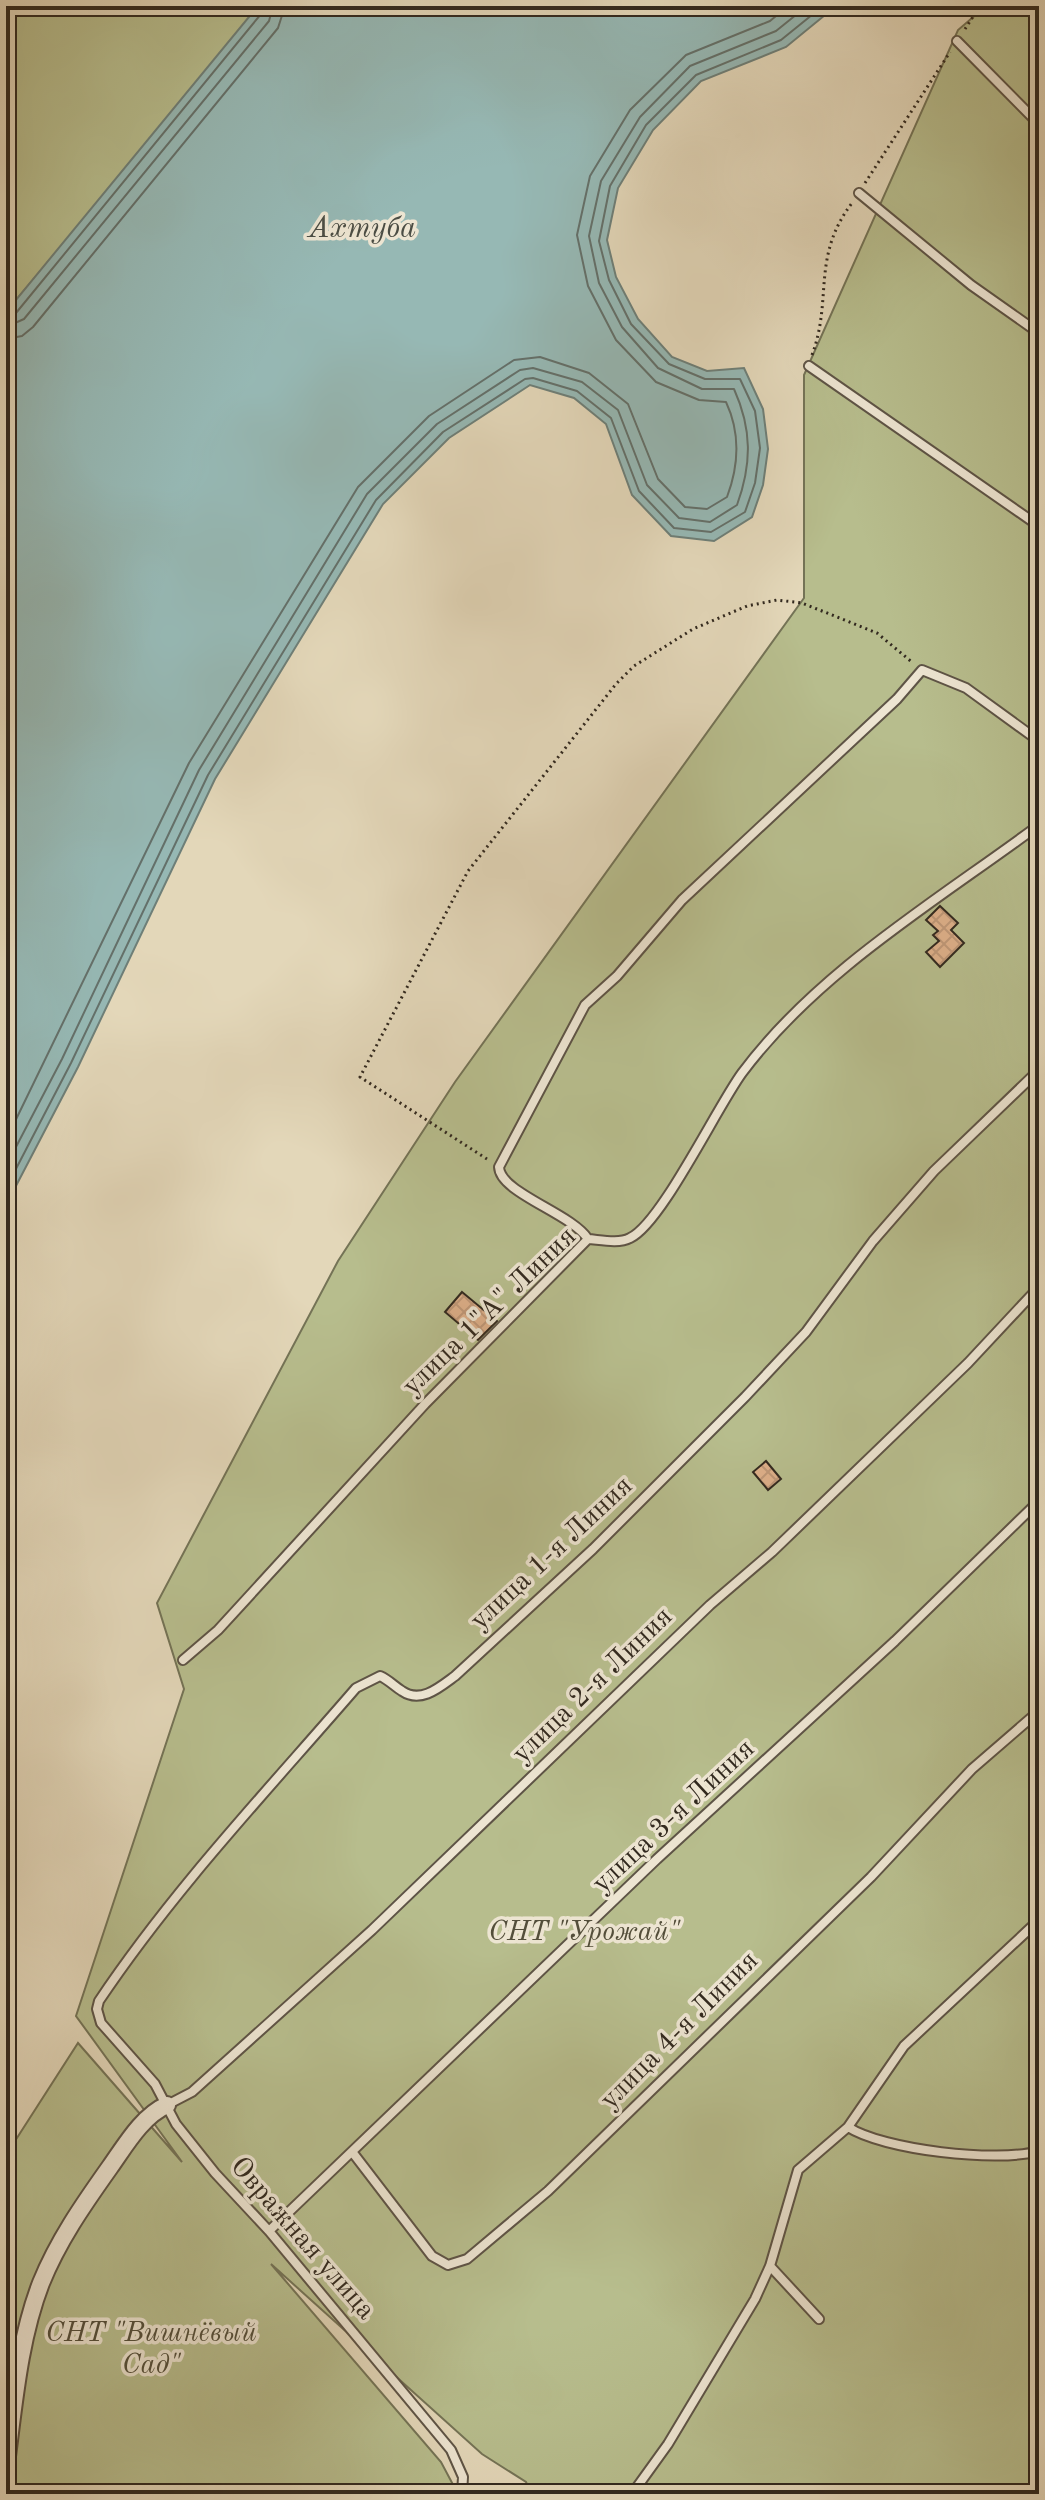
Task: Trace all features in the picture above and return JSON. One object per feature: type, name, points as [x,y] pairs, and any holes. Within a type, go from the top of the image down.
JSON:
[{"type":"street","points":[[6,2464],[20,2366],[40,2285],[49,2264],[69,2226],[118,2156],[149,2117],[167,2105]]},
{"type":"lane","points":[[957,41],[1039,124]]},
{"type":"lane","points":[[859,193],[971,285],[1039,333]]},
{"type":"lane","points":[[809,366],[1039,526]]},
{"type":"lane","points":[[588,1239],[572,1221],[506,1183],[499,1167],[585,1005],[617,976],[668,914],[897,699],[922,670],[966,688],[1039,741]]},
{"type":"lane","name":"улица 1\"А\" Линия","points":[[183,1660],[218,1630],[425,1404],[588,1239],[626,1240],[638,1233],[670,1191],[722,1101],[777,1032],[863,956],[1039,825]]},
{"type":"lane","name":"улица 1-я Линия","points":[[97,2015],[99,2001],[132,1951],[356,1688],[380,1676],[408,1695],[417,1697],[437,1689],[455,1676],[593,1549],[745,1397],[806,1332],[873,1241],[934,1171],[1039,1070]]},
{"type":"lane","name":"улица 2-я Линия","points":[[167,2105],[192,2092],[372,1930],[710,1605],[968,1363],[1039,1287]]},
{"type":"lane","name":"улица 3-я Линия","points":[[269,2231],[657,1859],[895,1641],[1039,1501]]},
{"type":"lane","name":"улица 4-я Линия","points":[[353,2153],[432,2256],[448,2265],[467,2259],[548,2191],[871,1877],[972,1769],[1039,1711]]},
{"type":"lane","points":[[632,2494],[684,2418],[755,2299],[770,2266],[798,2170],[848,2127],[904,2046],[1037,1925]]},
{"type":"lane","name":"Овражная улица","points":[[97,2015],[155,2084],[176,2124],[215,2173],[269,2231],[451,2450],[463,2477],[462,2494]]},
{"type":"lane","points":[[848,2127],[873,2139],[975,2155],[993,2157],[1039,2151]]},
{"type":"lane","points":[[770,2266],[819,2319]]},
{"type":"path","points":[[809,366],[820,323],[827,248],[834,228],[980,6]]},
{"type":"path","points":[[499,1167],[360,1077],[435,938],[463,878],[616,684],[669,641],[747,606],[777,600],[802,603],[877,633],[922,670]]},
{"type":"green space","points":[[6,6],[264,6],[6,312]]},
{"type":"green space","name":"СНТ \"Урожай\"","points":[[986,6],[1039,6],[1039,2494],[531,2494],[526,2482],[482,2454],[271,2264],[441,2462],[458,2494],[6,2494],[6,2155],[78,2043],[182,2162],[76,2016],[184,1689],[157,1603],[338,1261],[455,1082],[804,598],[804,375],[958,30]]},
{"type":"water","name":"Ахтуба","points":[[258,6],[836,6],[786,47],[701,81],[653,130],[618,188],[607,240],[616,277],[638,319],[672,357],[707,371],[744,368],[763,409],[768,449],[763,485],[752,517],[714,541],[671,536],[632,495],[606,424],[574,398],[530,385],[449,438],[383,504],[215,779],[78,1067],[6,1205],[6,312]]},
{"type":"building","points":[[940,906],[958,923],[951,930],[964,943],[940,967],[926,952],[939,941],[933,935],[938,931],[926,920]]},
{"type":"building","points":[[462,1292],[497,1321],[478,1340],[445,1312]]},
{"type":"building","points":[[766,1461],[781,1479],[768,1490],[753,1472]]},
{"type":"park label","name":"СНТ \"Вишнёвый Сад\"","points":[[151,2350]]}]
